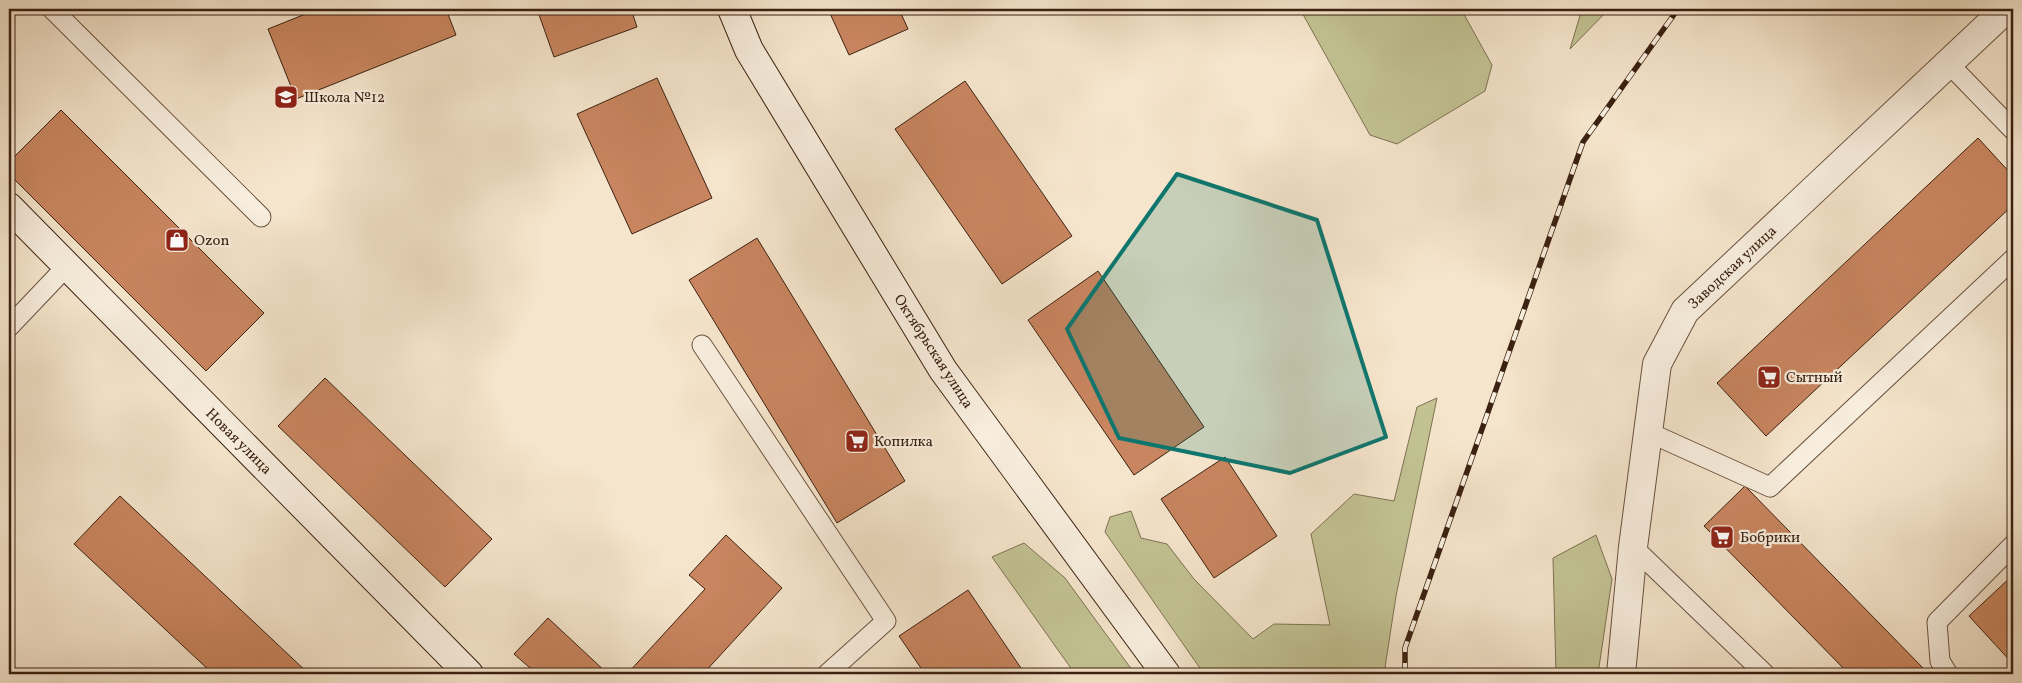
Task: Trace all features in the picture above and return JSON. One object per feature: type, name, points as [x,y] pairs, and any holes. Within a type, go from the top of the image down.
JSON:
[{"type":"main road","name":"Октябрьская улица","points":[[732,9],[749,50],[943,370],[1166,674]]},
{"type":"main road","name":"Заводская улица","points":[[1621,674],[1633,547],[1657,364],[1686,311],[2006,9]]},
{"type":"main road","name":"Новая улица","points":[[9,207],[468,674]]},
{"type":"lane","points":[[52,9],[261,217]]},
{"type":"lane","points":[[1948,63],[2013,130]]},
{"type":"lane","points":[[1648,432],[1770,487],[2013,259]]},
{"type":"lane","points":[[9,327],[67,266]]},
{"type":"lane","points":[[702,345],[886,621],[827,674]]},
{"type":"lane","points":[[1948,674],[1940,660],[1937,622],[2013,545]]},
{"type":"lane","points":[[1633,547],[1765,674]]},
{"type":"highlighted area","points":[[1177,174],[1317,220],[1386,437],[1290,473],[1119,438],[1067,329]]},
{"type":"green space","points":[[1300,9],[1461,9],[1492,65],[1485,91],[1397,144],[1370,135]]},
{"type":"green space","points":[[1582,9],[1609,9],[1570,49]]},
{"type":"green space","points":[[1437,398],[1396,596],[1384,674],[1204,674],[1105,532],[1110,517],[1131,511],[1141,538],[1167,544],[1194,579],[1253,639],[1274,624],[1330,625],[1311,534],[1354,494],[1394,501],[1417,407]]},
{"type":"green space","points":[[1596,535],[1612,579],[1598,674],[1556,674],[1553,558]]},
{"type":"green space","points":[[1024,543],[1065,578],[1135,674],[1075,674],[992,557]]},
{"type":"building","points":[[318,9],[446,9],[456,35],[296,99],[268,29]]},
{"type":"building","points":[[537,9],[631,9],[637,27],[554,57]]},
{"type":"building","points":[[828,9],[899,9],[908,29],[849,55]]},
{"type":"building","points":[[657,78],[712,198],[632,234],[577,114]]},
{"type":"building","points":[[965,81],[1072,236],[1002,284],[895,129]]},
{"type":"building","points":[[61,110],[264,313],[206,371],[9,174],[9,162]]},
{"type":"building","points":[[1978,138],[2013,176],[2013,205],[1766,436],[1717,383]]},
{"type":"building","points":[[757,238],[905,481],[837,523],[689,280]]},
{"type":"building","points":[[1098,271],[1204,427],[1134,475],[1028,320]]},
{"type":"building","points":[[325,378],[492,539],[445,587],[278,426]]},
{"type":"building","points":[[1225,457],[1277,536],[1214,578],[1161,499]]},
{"type":"building","points":[[1745,486],[1924,669],[1918,674],[1849,674],[1704,526]]},
{"type":"building","points":[[120,496],[309,674],[213,674],[74,544]]},
{"type":"building","points":[[726,535],[782,588],[703,674],[627,674],[705,589],[689,575]]},
{"type":"building","points":[[2013,575],[2013,664],[1969,616]]},
{"type":"building","points":[[968,590],[1025,674],[925,674],[899,636]]},
{"type":"building","points":[[548,618],[608,674],[537,674],[514,654]]},
{"type":"railway","points":[[1405,674],[1405,648],[1583,142],[1678,9]]},
{"type":"place","name":"Школа №12","points":[[286,97]]},
{"type":"place","name":"Ozon","points":[[177,240]]},
{"type":"place","name":"Сытный","points":[[1769,377]]},
{"type":"place","name":"Копилка","points":[[857,441]]},
{"type":"place","name":"Бобрики","points":[[1722,537]]}]
